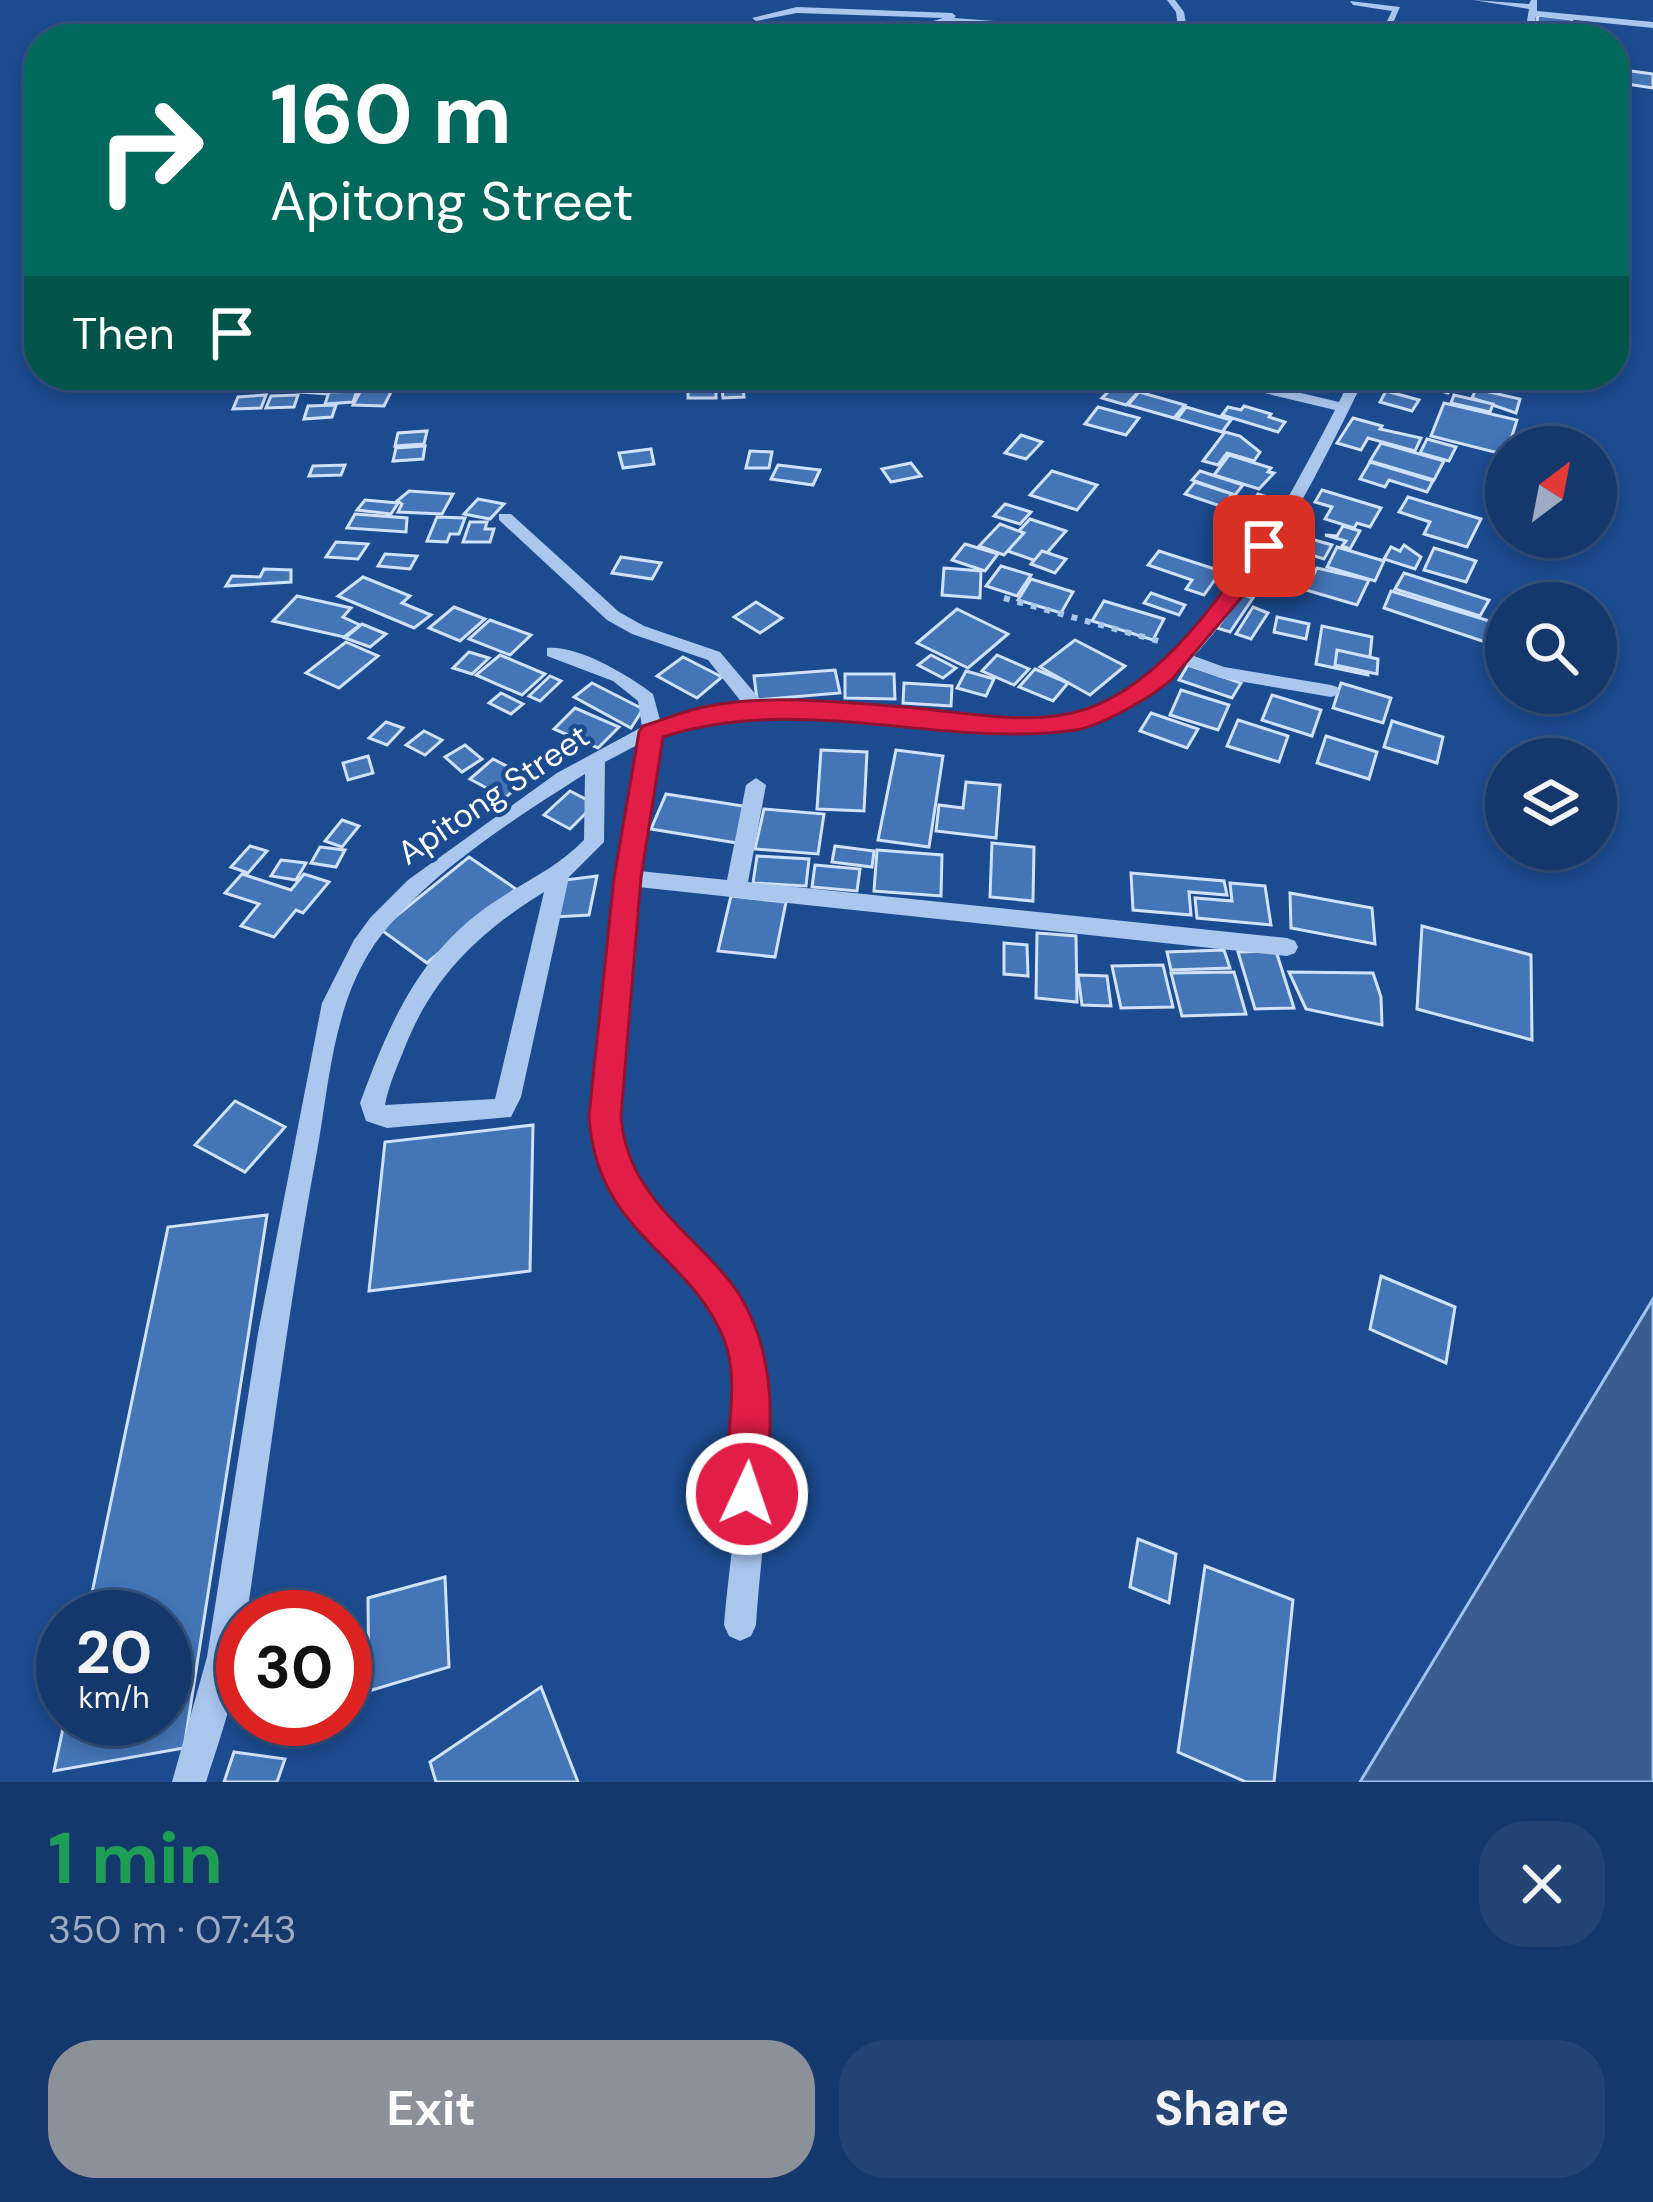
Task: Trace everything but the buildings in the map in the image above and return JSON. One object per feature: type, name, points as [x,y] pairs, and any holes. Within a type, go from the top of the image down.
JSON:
[{"type":"street","points":[[1477,0],[1653,25]]},
{"type":"street","points":[[1391,24],[1407,2]]},
{"type":"street","points":[[1353,3],[1399,11]]},
{"type":"street","points":[[756,18],[797,10],[933,13],[956,21]]},
{"type":"street","points":[[933,24],[996,24]]},
{"type":"street","points":[[1269,390],[1344,408]]},
{"type":"street","name":"Apitong Street","points":[[189,1782],[205,1737],[233,1616],[276,1316],[333,1003],[351,958],[388,908],[495,826],[595,761],[652,732],[708,714],[876,713],[999,724],[1077,722],[1151,686],[1245,581],[1352,390]]},
{"type":"street","points":[[505,517],[613,616],[638,630],[714,656],[759,711]]},
{"type":"street","points":[[553,652],[634,685],[647,698],[652,732],[628,878],[605,1116],[607,1142],[630,1196],[646,1219],[713,1287],[738,1328],[747,1354],[752,1408],[740,1624]]},
{"type":"street","points":[[1185,652],[1221,672],[1331,691]]},
{"type":"street","points":[[559,873],[509,1097],[502,1109],[386,1117],[376,1113],[372,1102],[407,1010],[434,967],[495,913],[559,873],[594,842],[595,761]]},
{"type":"street","points":[[736,889],[756,785]]},
{"type":"street","points":[[628,878],[1287,947]]},
{"type":"path","points":[[1004,598],[1185,652]]},
{"type":"water","points":[[1653,1299],[1653,1782],[1360,1782]]},
{"type":"route","points":[[747,1494],[752,1408],[747,1354],[738,1328],[713,1287],[646,1219],[616,1172],[607,1142],[605,1116],[628,878],[652,732],[708,714],[759,711],[876,713],[999,724],[1077,722],[1151,686],[1245,581],[1264,546]]}]
